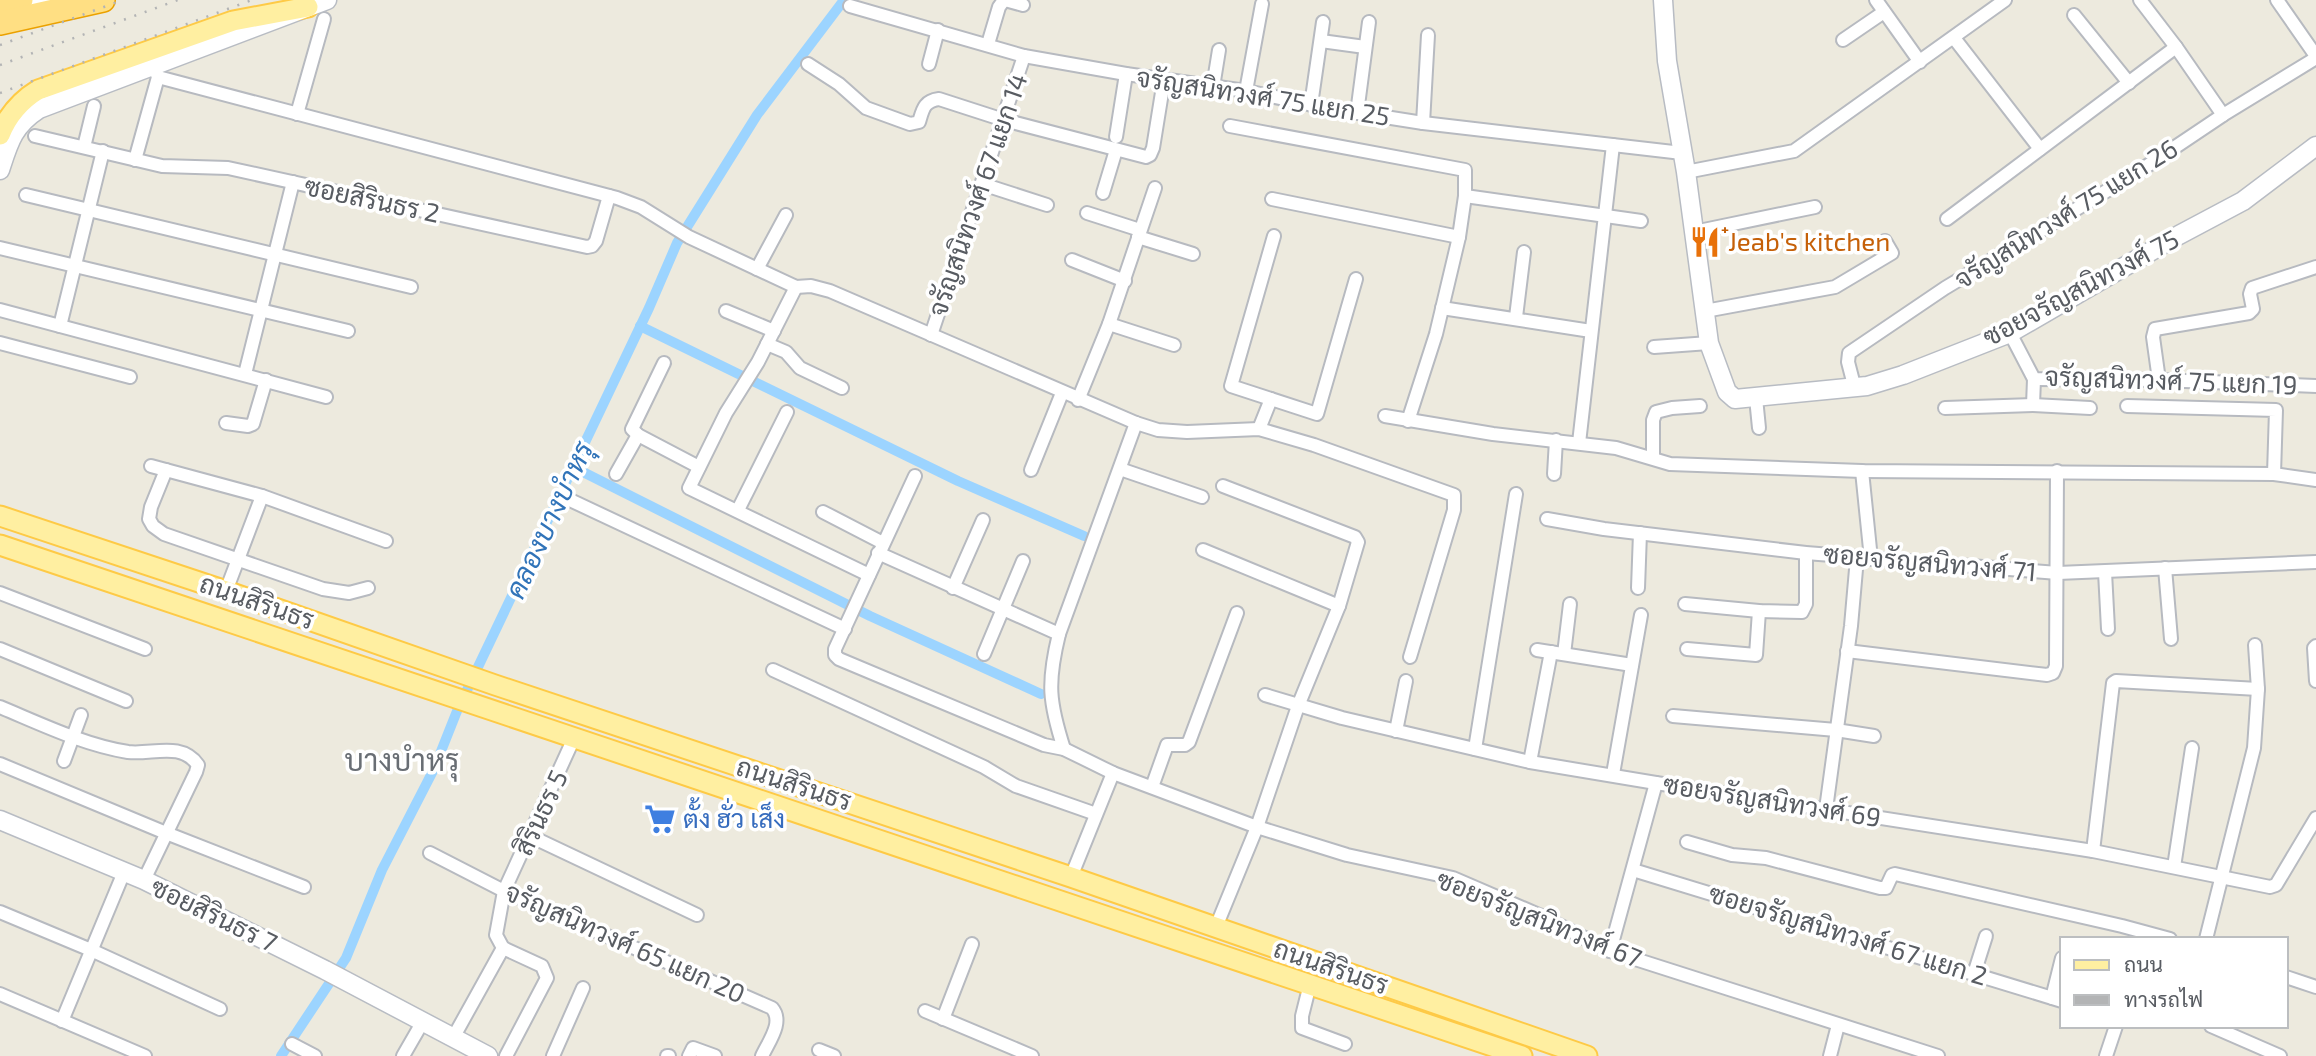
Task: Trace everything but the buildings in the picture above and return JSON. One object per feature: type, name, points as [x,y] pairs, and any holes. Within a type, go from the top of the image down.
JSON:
[{"type":"highway","points":[[0,5],[21,0]]},
{"type":"highway","points":[[0,23],[103,0]]},
{"type":"main road","points":[[0,135],[7,119],[27,97],[44,88],[233,21],[308,7]]},
{"type":"main road","name":"ถนนสิรินธร","points":[[0,516],[1071,877],[1587,1056]]},
{"type":"main road","name":"ถนนสิรินธร","points":[[0,545],[1522,1056]]},
{"type":"main road","points":[[943,862],[964,841]]},
{"type":"main road","points":[[963,868],[964,841]]},
{"type":"street","points":[[0,15],[45,0]]},
{"type":"street","points":[[0,170],[9,140],[16,128],[32,113],[156,71],[327,0]]},
{"type":"street","points":[[988,44],[999,7],[1004,0],[1023,5]]},
{"type":"street","name":"ซอยจรัญสนิทวงศ์ 75","points":[[1663,0],[1667,61],[1686,172],[1709,343],[1728,395],[1735,399],[1855,389],[1903,375],[2010,333],[2243,201],[2316,146]]},
{"type":"street","points":[[1876,0],[1920,61]]},
{"type":"street","points":[[1686,172],[1794,151],[2005,0]]},
{"type":"street","points":[[2140,0],[2223,115]]},
{"type":"street","points":[[2277,0],[2316,57]]},
{"type":"street","points":[[1246,91],[1262,4]]},
{"type":"street","name":"จรัญสนิทวงศ์ 75 แยก 25","points":[[850,6],[1024,56],[1246,91],[1423,124],[1682,153]]},
{"type":"street","points":[[1843,40],[1884,12]]},
{"type":"street","points":[[2074,15],[2129,83]]},
{"type":"street","points":[[297,114],[324,19]]},
{"type":"street","points":[[1311,105],[1323,22]]},
{"type":"street","points":[[1357,113],[1369,22]]},
{"type":"street","points":[[929,64],[939,30]]},
{"type":"street","points":[[1423,124],[1428,34]]},
{"type":"street","points":[[1954,38],[2040,149]]},
{"type":"street","points":[[1321,41],[1365,47]]},
{"type":"street","points":[[1947,219],[2176,47]]},
{"type":"street","points":[[1213,87],[1219,50]]},
{"type":"street","name":"จรัญสนิทวงศ์ 67 แยก 14","points":[[931,335],[1024,56]]},
{"type":"street","name":"จรัญสนิทวงศ์ 75 แยก 26","points":[[1855,389],[1848,362],[1849,354],[1945,288],[2138,172],[2316,57]]},
{"type":"street","points":[[808,64],[839,84],[866,108],[911,124],[919,122],[929,100],[939,99],[1004,120],[1116,144],[1146,157],[1150,155],[1164,80]]},
{"type":"street","points":[[156,71],[297,114],[609,196],[641,207],[689,237],[796,287],[811,286],[830,290],[1136,423],[1158,430],[1187,432],[1259,429],[1314,445],[1454,495],[1454,510],[1410,657]]},
{"type":"street","points":[[135,160],[156,71]]},
{"type":"street","points":[[1103,193],[1116,144],[1126,74]]},
{"type":"street","points":[[84,147],[94,106]]},
{"type":"street","points":[[1230,126],[1463,169],[1465,172],[1465,196],[1459,237],[1436,334],[1408,421]]},
{"type":"street","points":[[35,136],[172,167],[213,166],[293,182]]},
{"type":"street","points":[[1578,443],[1612,145]]},
{"type":"street","points":[[60,327],[103,151]]},
{"type":"street","name":"ซอยสิรินธร 2","points":[[245,374],[293,182],[587,247],[596,241],[609,196]]},
{"type":"street","points":[[982,184],[1047,205]]},
{"type":"street","points":[[1078,400],[1125,281],[1155,188]]},
{"type":"street","points":[[26,195],[411,287]]},
{"type":"street","points":[[1465,196],[1641,221]]},
{"type":"street","points":[[1272,199],[1459,237]]},
{"type":"street","points":[[1694,232],[1815,207]]},
{"type":"street","points":[[1087,213],[1193,254]]},
{"type":"street","points":[[757,269],[786,215]]},
{"type":"street","points":[[1274,236],[1230,384],[1317,413],[1356,279]]},
{"type":"street","points":[[1705,311],[1835,287],[1892,253],[1885,241]]},
{"type":"street","points":[[0,248],[348,331]]},
{"type":"street","points":[[1516,317],[1524,252]]},
{"type":"street","points":[[1072,260],[1125,281]]},
{"type":"street","points":[[2158,380],[2153,337],[2158,328],[2249,313],[2253,309],[2250,294],[2252,288],[2316,267]]},
{"type":"street","points":[[796,287],[689,488],[869,575]]},
{"type":"street","points":[[1442,307],[1591,331]]},
{"type":"street","points":[[0,310],[326,397]]},
{"type":"street","points":[[726,311],[774,331]]},
{"type":"street","points":[[1109,324],[1174,345]]},
{"type":"street","name":"จรัญสนิทวงศ์ 75 แยก 19","points":[[2010,333],[2034,379],[2316,386]]},
{"type":"street","points":[[0,343],[130,377]]},
{"type":"street","points":[[1654,348],[1709,343]]},
{"type":"street","points":[[767,344],[786,352],[794,365],[842,388]]},
{"type":"street","points":[[664,363],[632,429],[638,435],[699,467]]},
{"type":"street","points":[[2033,405],[2034,379]]},
{"type":"street","points":[[226,423],[248,426],[253,424],[266,380]]},
{"type":"street","points":[[2274,474],[2276,410],[2280,385]]},
{"type":"street","points":[[1031,470],[1062,393]]},
{"type":"street","points":[[1756,398],[1759,428]]},
{"type":"street","points":[[1259,429],[1270,399]]},
{"type":"street","points":[[1945,408],[2033,405],[2090,408]]},
{"type":"street","points":[[1653,458],[1653,420],[1656,412],[1700,406]]},
{"type":"street","points":[[2127,406],[2276,410]]},
{"type":"street","points":[[738,510],[787,412]]},
{"type":"street","points":[[1385,416],[1616,448],[1670,464],[1862,471],[2274,474],[2316,480]]},
{"type":"street","points":[[1064,749],[1052,711],[1050,679],[1059,634],[1136,423]]},
{"type":"street","points":[[616,474],[638,435]]},
{"type":"street","points":[[1554,474],[1556,440]]},
{"type":"street","points":[[151,466],[262,496],[386,541]]},
{"type":"street","points":[[1120,469],[1202,497]]},
{"type":"street","points":[[166,470],[149,519],[153,526],[164,534],[337,592],[349,593],[368,588]]},
{"type":"street","points":[[1862,471],[1871,558]]},
{"type":"street","points":[[1847,651],[2047,675],[2053,673],[2056,666],[2058,573],[2057,471]]},
{"type":"street","points":[[570,500],[845,629],[915,476]]},
{"type":"street","points":[[1216,927],[1257,827],[1298,706],[1339,607],[1358,542],[1355,537],[1223,486]]},
{"type":"street","points":[[1475,749],[1516,494]]},
{"type":"street","points":[[226,591],[262,496]]},
{"type":"street","points":[[822,512],[953,588],[1059,634]]},
{"type":"street","name":"ซอยจรัญสนิทวงศ์ 71","points":[[1547,519],[1806,553],[2058,573],[2316,562]]},
{"type":"street","points":[[953,588],[983,520]]},
{"type":"street","points":[[1638,588],[1640,533]]},
{"type":"street","points":[[1203,550],[1339,607]]},
{"type":"street","points":[[1685,604],[1802,612],[1805,609],[1806,553]]},
{"type":"street","points":[[1826,809],[1857,558]]},
{"type":"street","points":[[984,654],[1023,561]]},
{"type":"street","points":[[2165,568],[2171,639]]},
{"type":"street","points":[[2105,572],[2108,629]]},
{"type":"street","points":[[0,593],[145,649]]},
{"type":"street","points":[[1530,762],[1570,604]]},
{"type":"street","points":[[1687,649],[1756,655],[1759,611]]},
{"type":"street","points":[[1152,787],[1167,745],[1185,745],[1189,742],[1237,613]]},
{"type":"street","points":[[1613,774],[1641,615]]},
{"type":"street","name":"ซอยจรัญสนิทวงศ์ 67","points":[[845,629],[835,649],[835,655],[839,659],[1044,745],[1064,749],[1114,773],[1257,827],[1347,855],[1454,878],[1539,915],[1610,951],[1938,1056]]},
{"type":"street","points":[[2206,937],[2254,748],[2258,689],[2255,645]]},
{"type":"street","points":[[2316,646],[2316,681]]},
{"type":"street","points":[[0,649],[126,701]]},
{"type":"street","points":[[1537,650],[1632,665]]},
{"type":"street","points":[[773,670],[984,767],[1016,786],[1096,814]]},
{"type":"street","points":[[1396,731],[1406,681]]},
{"type":"street","points":[[2093,851],[2113,683],[2258,689]]},
{"type":"street","name":"ซอยจรัญสนิทวงศ์ 69","points":[[1265,695],[1396,731],[1530,762],[2093,851],[2274,887],[2316,818]]},
{"type":"street","points":[[0,707],[74,736],[128,752],[141,753],[159,749],[193,758],[198,765],[144,880]]},
{"type":"street","points":[[64,761],[81,715]]},
{"type":"street","points":[[1673,716],[1836,730],[1874,736]]},
{"type":"street","name":"สิรินธร 5","points":[[503,948],[496,935],[505,891],[574,738]]},
{"type":"street","points":[[2175,867],[2192,748]]},
{"type":"street","points":[[0,764],[166,834],[304,887]]},
{"type":"street","points":[[1071,877],[1114,773]]},
{"type":"street","points":[[1610,951],[1656,783]]},
{"type":"street","name":"ซอยสิรินธร 7","points":[[0,820],[144,880],[325,970],[488,1056]]},
{"type":"street","points":[[530,836],[697,915]]},
{"type":"street","points":[[1687,842],[1732,855],[1766,858],[1880,888],[1885,888],[1895,874],[2162,937]]},
{"type":"street","name":"จรัญสนิทวงศ์ 65 แยก 20","points":[[430,853],[505,891],[772,1007],[778,1014],[778,1022],[762,1056]]},
{"type":"street","name":"ซอยจรัญสนิทวงศ์ 67 แยก 2","points":[[1633,870],[2057,1000]]},
{"type":"street","points":[[62,1021],[124,872]]},
{"type":"street","points":[[0,912],[220,1009]]},
{"type":"street","points":[[1974,974],[1986,936]]},
{"type":"street","points":[[943,1019],[972,944]]},
{"type":"street","points":[[453,1038],[503,948],[542,966],[547,978],[506,1056]]},
{"type":"street","points":[[2057,1000],[2060,975]]},
{"type":"street","points":[[2288,978],[2316,987]]},
{"type":"street","points":[[1310,984],[1302,1016],[1302,1028],[1345,1044]]},
{"type":"street","points":[[552,1056],[583,988]]},
{"type":"street","points":[[0,994],[145,1056]]},
{"type":"street","points":[[925,1011],[1032,1056]]},
{"type":"street","points":[[403,1056],[422,1023]]},
{"type":"street","points":[[1830,1056],[1839,1024]]},
{"type":"street","points":[[2106,1056],[2115,1028]]},
{"type":"street","points":[[2216,1028],[2280,1056]]},
{"type":"street","points":[[292,1044],[315,1056]]},
{"type":"street","points":[[689,1056],[693,1048],[715,1056]]},
{"type":"street","points":[[819,1050],[834,1056]]},
{"type":"waterway","name":"คลองบางบำหรุ","points":[[281,1056],[346,958],[382,870],[434,769],[457,711],[649,308],[677,243],[757,115],[844,0]]},
{"type":"waterway","points":[[640,326],[958,481],[1084,536]]},
{"type":"waterway","points":[[573,467],[870,616],[1041,694]]},
{"type":"railway","points":[[0,45],[123,0]]},
{"type":"railway","points":[[0,65],[178,0]]},
{"type":"railway","points":[[0,93],[252,0]]},
{"type":"place","name":"๋Jeab's kitchen","points":[[1705,242]]},
{"type":"place","name":"ตั้ง ฮั่ว เส็ง","points":[[660,819]]},
{"type":"district","name":"บางบำหรุ","points":[[402,761]]}]
